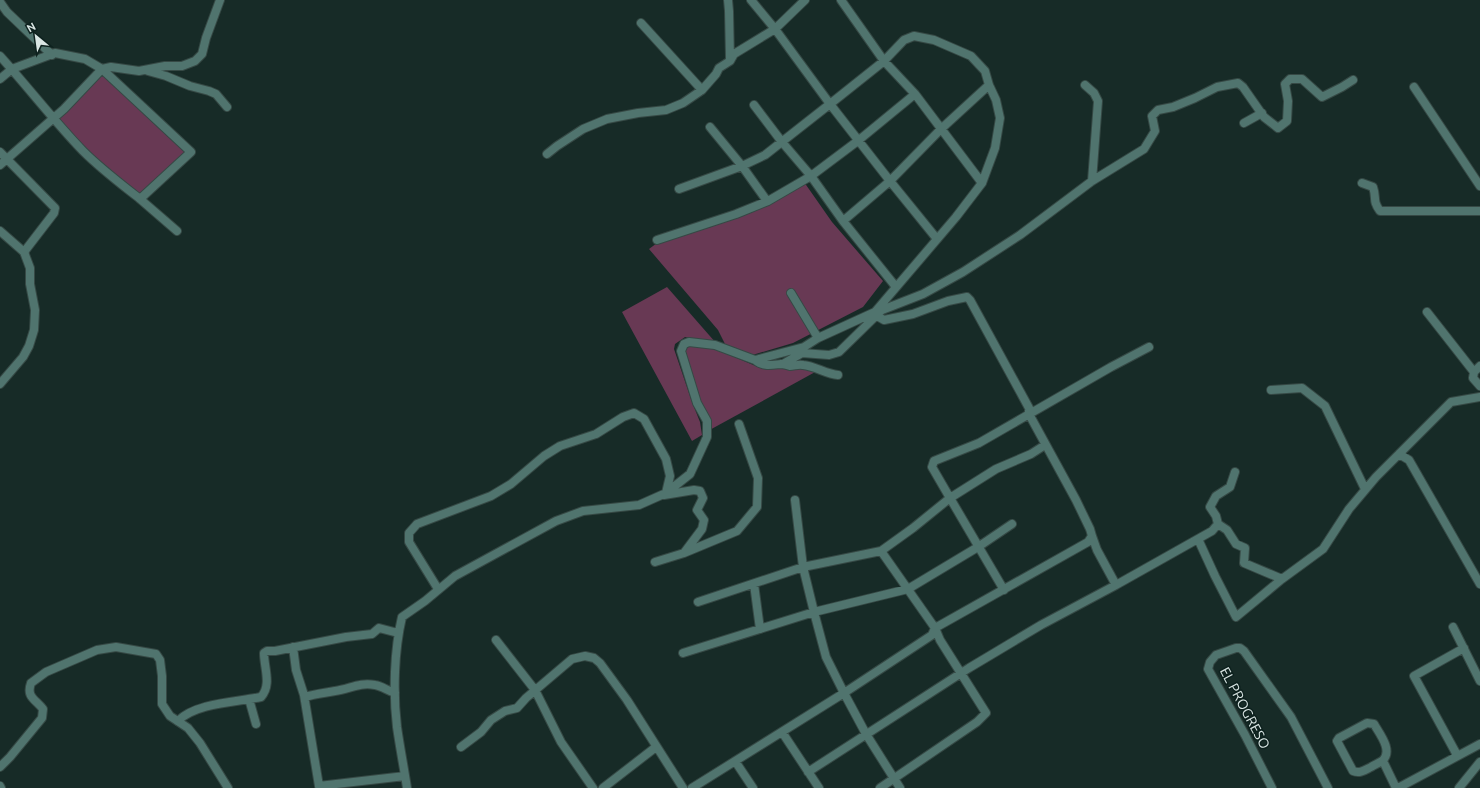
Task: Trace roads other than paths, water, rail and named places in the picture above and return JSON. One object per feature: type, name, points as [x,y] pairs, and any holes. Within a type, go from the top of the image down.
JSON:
[{"type":"street","points":[[3,162],[64,109],[102,69],[111,67],[139,71],[165,66],[182,66],[195,61],[202,54],[206,38],[220,0]]},
{"type":"street","points":[[728,0],[730,61]]},
{"type":"street","points":[[751,0],[775,29],[830,104],[937,239]]},
{"type":"street","points":[[548,154],[557,146],[589,126],[607,119],[638,113],[666,110],[683,103],[702,90],[716,74],[719,68],[730,61],[734,54],[775,29],[805,0]]},
{"type":"street","points":[[841,0],[884,60],[915,94],[982,182]]},
{"type":"street","points":[[0,2],[4,13],[52,55]]},
{"type":"street","points":[[641,23],[702,90]]},
{"type":"street","points":[[678,189],[742,166],[765,155],[884,60],[904,40],[914,36],[934,40],[971,56],[985,71],[989,85],[996,100],[1000,118],[995,148],[982,182],[956,217],[896,287],[876,314],[839,352],[829,355],[802,353],[783,364]]},
{"type":"street","points":[[0,79],[12,69],[55,54],[85,59],[102,69],[191,152],[140,199]]},
{"type":"street","points":[[0,56],[53,118],[94,161],[177,231]]},
{"type":"street","points":[[146,70],[216,94],[227,107]]},
{"type":"street","points":[[755,360],[769,358],[804,347],[818,338],[923,294],[963,272],[1020,235],[1092,181],[1144,149],[1156,131],[1152,116],[1158,110],[1173,107],[1195,98],[1217,86],[1238,83],[1243,87],[1264,117],[1278,128],[1287,121],[1288,101],[1285,84],[1290,79],[1302,79],[1322,97],[1353,80]]},
{"type":"street","points":[[843,220],[890,181],[941,129],[989,85]]},
{"type":"street","points":[[1085,85],[1094,93],[1098,101],[1092,181]]},
{"type":"street","points":[[1414,87],[1480,186]]},
{"type":"street","points":[[657,240],[736,214],[767,201],[811,176],[859,140],[915,94]]},
{"type":"street","points":[[754,105],[782,142],[811,176],[843,220],[896,287]]},
{"type":"street","points":[[1244,123],[1262,113]]},
{"type":"street","points":[[710,127],[742,166],[767,201]]},
{"type":"street","points":[[0,152],[3,162],[55,208],[54,212],[24,252]]},
{"type":"street","points":[[1362,183],[1373,187],[1375,193],[1375,203],[1380,212],[1480,211]]},
{"type":"street","points":[[0,231],[24,252],[30,268],[30,284],[35,310],[34,330],[29,346],[23,356],[0,384]]},
{"type":"street","points":[[791,293],[818,338]]},
{"type":"street","points":[[876,314],[884,320],[913,314],[948,301],[966,297],[970,300],[999,351],[1045,445],[1076,500],[1090,529],[1097,550],[1116,585]]},
{"type":"street","points":[[1427,312],[1474,372]]},
{"type":"street","points":[[407,788],[397,727],[395,693],[398,633],[402,617],[425,601],[455,576],[556,521],[583,511],[639,505],[664,494],[690,474],[708,438],[707,421],[697,403],[681,351],[684,344],[689,342],[700,342],[715,345],[755,360],[757,363],[769,366],[783,364],[792,366],[803,365],[830,374],[838,375]]},
{"type":"street","points":[[1004,590],[932,467],[934,461],[979,443],[1149,347]]},
{"type":"street","points":[[1480,366],[1474,372],[1473,378],[1480,386]]},
{"type":"street","points":[[1271,390],[1302,388],[1325,406],[1365,489]]},
{"type":"street","points":[[1198,539],[1236,617],[1282,579],[1323,549],[1349,509],[1365,489],[1451,402],[1480,397]]},
{"type":"street","points":[[438,589],[409,542],[409,533],[417,524],[491,496],[511,484],[544,456],[560,446],[596,434],[623,417],[634,413],[644,419],[666,459],[670,476],[664,494]]},
{"type":"street","points":[[655,562],[684,553],[737,531],[757,507],[758,478],[739,424]]},
{"type":"street","points":[[698,602],[803,567],[881,551],[913,528],[950,498],[996,469],[1031,454],[1045,445]]},
{"type":"street","points":[[1399,454],[1409,460],[1480,584]]},
{"type":"street","points":[[1235,472],[1230,487],[1216,496],[1210,507],[1216,516],[1218,524],[1227,530],[1236,544],[1245,548],[1244,563],[1282,579]]},
{"type":"street","points":[[664,494],[694,490],[700,491],[704,498],[697,510],[704,520],[702,529],[684,553]]},
{"type":"street","points":[[795,500],[803,567],[826,657],[866,734],[900,788]]},
{"type":"street","points":[[683,653],[814,612],[908,589],[978,547],[1012,524]]},
{"type":"street","points":[[808,772],[962,673],[1041,625],[1198,539],[1212,531],[1218,524]]},
{"type":"street","points":[[692,788],[844,693],[932,635],[935,628],[1088,542],[1092,536]]},
{"type":"street","points":[[880,788],[977,722],[986,713],[940,640],[935,628],[881,551]]},
{"type":"street","points":[[754,584],[760,629]]},
{"type":"street","points":[[1453,627],[1480,681]]},
{"type":"street","points":[[178,721],[185,714],[199,708],[261,697],[266,691],[268,685],[264,653],[267,651],[372,634],[379,628],[398,633]]},
{"type":"street","points":[[496,640],[535,690],[561,742],[593,788]]},
{"type":"street","points":[[0,767],[42,718],[43,709],[30,696],[28,690],[31,683],[46,672],[97,650],[116,647],[156,654],[160,660],[162,676],[162,704],[170,716],[188,728],[200,743],[228,788]]},
{"type":"street","points":[[294,647],[296,670],[305,697],[319,786],[335,786],[405,776]]},
{"type":"street","name":"EL PROGRESO","points":[[1272,788],[1245,735],[1208,669],[1210,662],[1216,655],[1236,648],[1240,648],[1244,651],[1290,717],[1328,788]]},
{"type":"street","points":[[1457,755],[1414,676],[1464,648]]},
{"type":"street","points":[[461,747],[481,732],[491,720],[505,711],[517,708],[535,690],[572,659],[585,656],[594,658],[600,663],[627,700],[683,788]]},
{"type":"street","points":[[305,697],[366,684],[376,685],[395,693]]},
{"type":"street","points":[[249,699],[256,724]]},
{"type":"street","points":[[1364,724],[1374,724],[1387,747],[1387,754],[1383,761],[1361,772],[1353,771],[1337,741],[1338,738],[1364,724]]},
{"type":"street","points":[[782,732],[819,788]]},
{"type":"street","points":[[1383,761],[1397,788],[1480,744]]},
{"type":"street","points":[[603,788],[656,747]]},
{"type":"street","points":[[735,761],[753,788]]},
{"type":"street","points":[[1459,788],[1480,762]]}]
